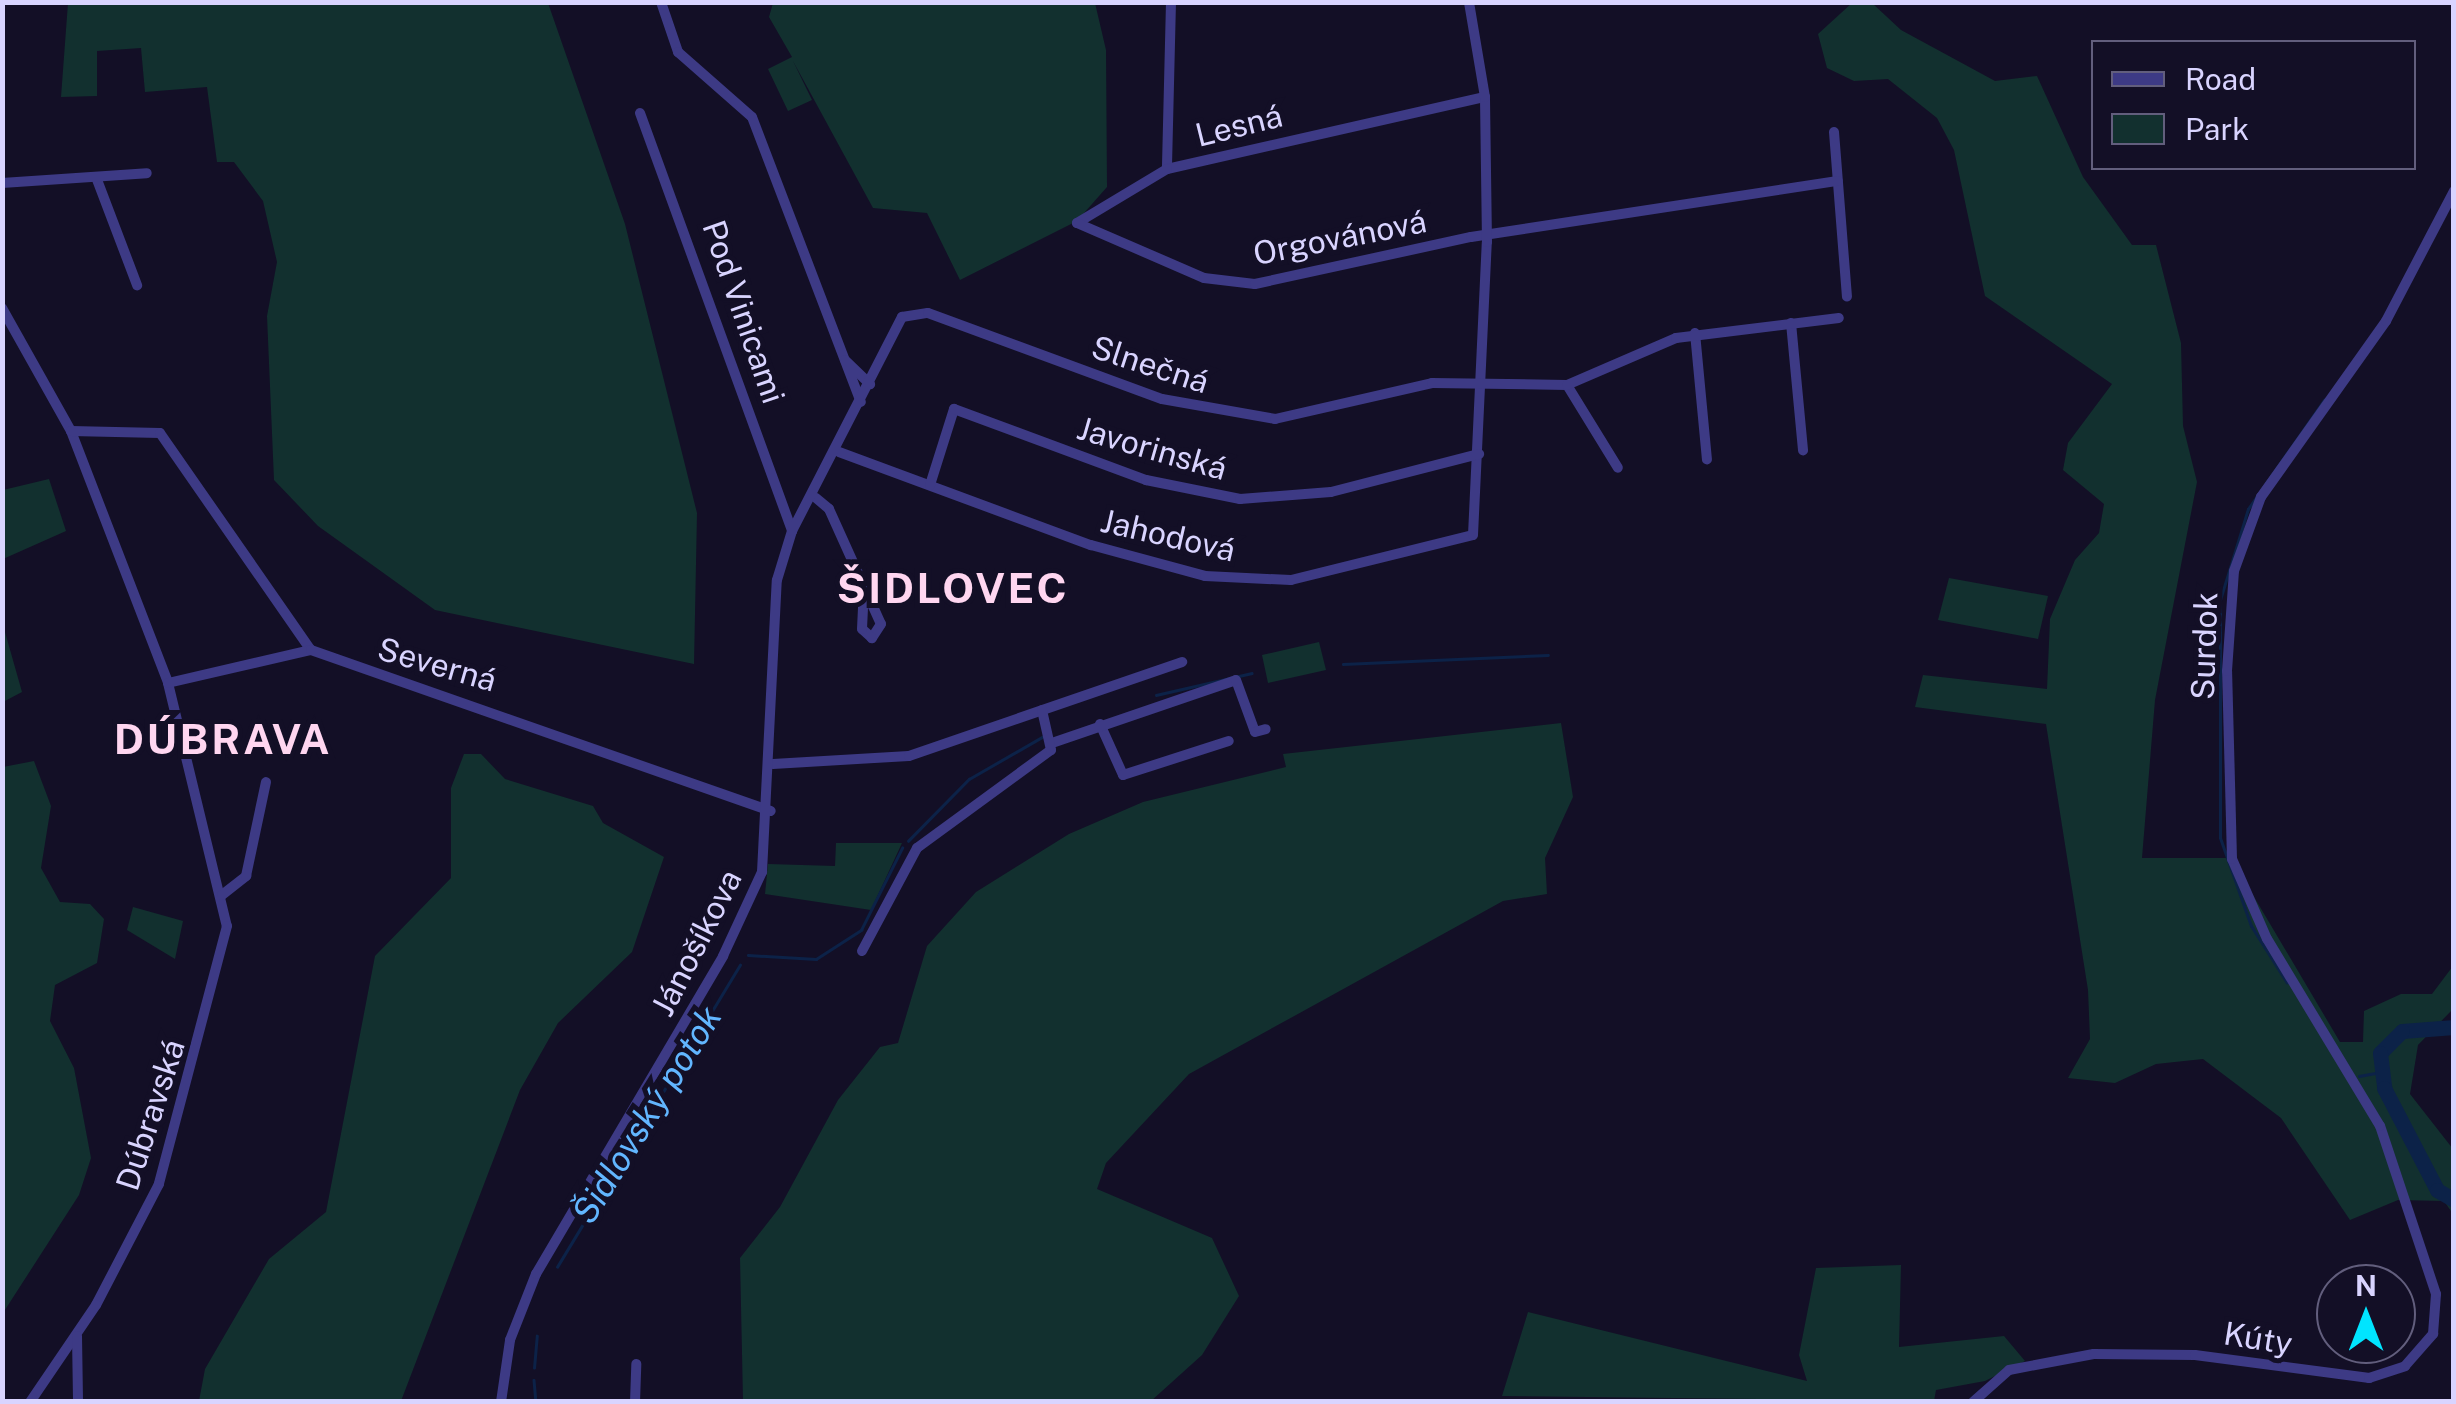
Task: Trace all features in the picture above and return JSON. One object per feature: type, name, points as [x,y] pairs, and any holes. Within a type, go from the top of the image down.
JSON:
[{"type":"street","points":[[661,2],[678,52],[752,117],[840,356],[861,402]]},
{"type":"street","name":"Lesná","points":[[1171,2],[1168,169],[1486,97]]},
{"type":"street","points":[[1469,2],[1486,97],[1488,242],[1479,454]]},
{"type":"street","name":"Pod Vinicami","points":[[640,112],[792,531]]},
{"type":"street","points":[[1834,132],[1848,296]]},
{"type":"street","name":"Orgovánová","points":[[1168,169],[1077,223],[1204,278],[1255,284],[1472,237],[1488,242]]},
{"type":"street","points":[[2,183],[147,173]]},
{"type":"street","points":[[96,177],[137,285]]},
{"type":"street","points":[[1488,242],[1838,181]]},
{"type":"street","name":"Surdok","points":[[2380,1126],[2268,940],[2232,859],[2230,591],[2270,480],[2368,349],[2454,192]]},
{"type":"street","name":"Dúbravská","points":[[2,308],[70,431],[168,684],[222,894],[226,944],[159,1184],[76,1335],[30,1402]]},
{"type":"street","name":"Slnečná","points":[[792,531],[816,498],[902,317],[918,310],[1225,415],[1275,419],[1483,379],[1567,385]]},
{"type":"street","points":[[1618,468],[1567,385],[1695,333],[1839,318]]},
{"type":"street","points":[[1792,323],[1803,450]]},
{"type":"street","points":[[1695,333],[1707,459]]},
{"type":"street","points":[[840,356],[870,384]]},
{"type":"street","name":"Javorinská","points":[[930,485],[954,408],[1146,480],[1240,499],[1331,492],[1479,454]]},
{"type":"street","points":[[70,431],[160,433],[311,650],[168,684]]},
{"type":"street","name":"Jahodová","points":[[839,452],[1154,566],[1291,580],[1473,535],[1479,454]]},
{"type":"street","points":[[816,498],[864,587]]},
{"type":"street","name":"Jánošíkova","points":[[500,1402],[521,1305],[751,903],[771,811],[777,580],[792,531]]},
{"type":"street","name":"Severná","points":[[311,650],[771,811]]},
{"type":"street","points":[[773,764],[909,756],[1182,662]]},
{"type":"street","points":[[862,951],[917,848],[1052,742],[1236,680],[1256,732],[1266,729]]},
{"type":"street","points":[[1042,710],[1052,742]]},
{"type":"street","points":[[1100,724],[1123,774],[1229,741]]},
{"type":"street","points":[[222,894],[246,876],[266,782]]},
{"type":"street","name":"Kúty","points":[[1974,1402],[2008,1370],[2068,1356],[2170,1353],[2355,1379],[2405,1366],[2429,1344],[2438,1304],[2380,1126]]},
{"type":"street","points":[[76,1335],[78,1402]]},
{"type":"street","points":[[636,1364],[636,1402]]},
{"type":"green space","points":[[68,3],[548,3],[625,224],[697,513],[694,664],[435,610],[318,526],[274,480],[267,316],[277,262],[263,201],[234,162],[217,162],[207,87],[145,92],[141,48],[97,51],[97,96],[61,97]]},
{"type":"green space","points":[[773,3],[1095,3],[1106,50],[1107,187],[1077,221],[960,280],[927,213],[873,208],[793,61],[812,100],[788,111],[768,69],[792,57],[769,17]]},
{"type":"green space","points":[[1852,3],[1872,3],[1901,30],[1995,81],[2037,76],[2083,177],[2132,245],[2156,245],[2181,343],[2183,426],[2197,482],[2155,700],[2142,858],[2231,858],[2340,1042],[2363,1042],[2364,1011],[2401,994],[2432,994],[2453,966],[2453,1009],[2418,1045],[2410,1094],[2453,1149],[2453,1214],[2444,1201],[2398,1200],[2350,1220],[2281,1118],[2203,1059],[2156,1064],[2115,1083],[2068,1078],[2090,1039],[2088,990],[2046,724],[1915,707],[1923,675],[2047,689],[2050,619],[2075,560],[2099,533],[2104,504],[2063,470],[2068,443],[2112,384],[1985,296],[1954,150],[1937,118],[1888,79],[1854,81],[1827,68],[1818,34]]},
{"type":"green space","points":[[49,479],[66,531],[3,559],[3,490]]},
{"type":"green space","points":[[1949,578],[2048,596],[2038,639],[1938,620]]},
{"type":"green space","points":[[3,625],[22,692],[2,702]]},
{"type":"green space","points":[[1319,642],[1326,670],[1268,683],[1262,655]]},
{"type":"green space","points":[[1561,723],[1573,797],[1545,858],[1547,894],[1503,901],[1189,1074],[1106,1163],[1097,1189],[1212,1238],[1239,1296],[1202,1355],[1151,1401],[743,1401],[740,1258],[780,1207],[838,1100],[880,1047],[898,1043],[927,946],[976,892],[1069,834],[1143,802],[1286,767],[1283,754]]},
{"type":"green space","points":[[464,754],[481,754],[505,779],[593,806],[603,823],[664,857],[632,952],[558,1023],[520,1090],[401,1401],[199,1401],[205,1369],[269,1259],[326,1212],[375,956],[451,878],[451,788]]},
{"type":"green space","points":[[34,761],[51,806],[41,868],[60,902],[90,904],[104,919],[97,963],[55,985],[50,1021],[74,1068],[91,1158],[79,1195],[3,1313],[3,767]]},
{"type":"green space","points":[[836,843],[902,843],[871,910],[765,894],[768,864],[835,866]]},
{"type":"green space","points":[[133,907],[183,921],[175,959],[127,930]]},
{"type":"green space","points":[[1901,1265],[1899,1347],[2004,1336],[2025,1361],[1985,1381],[1936,1390],[1934,1401],[1502,1396],[1528,1312],[1807,1381],[1799,1355],[1816,1268]]},
{"type":"waterway","points":[[2452,182],[2454,177]]},
{"type":"waterway","points":[[2287,983],[2251,926],[2220,838],[2220,600],[2248,509],[2324,400]]},
{"type":"waterway","name":"Šidlovský potok","points":[[1343,664],[1548,655]]},
{"type":"waterway","name":"Šidlovský potok","points":[[1156,695],[1252,673]]},
{"type":"waterway","name":"Šidlovský potok","points":[[908,841],[969,779],[1042,737]]},
{"type":"waterway","name":"Šidlovský potok","points":[[748,955],[816,959],[861,930],[902,848]]},
{"type":"waterway","name":"Šidlovský potok","points":[[557,1267],[740,965]]},
{"type":"waterway","points":[[2454,1027],[2402,1031],[2380,1053],[2384,1088],[2437,1190],[2454,1200]]},
{"type":"waterway","points":[[2359,1076],[2381,1072]]},
{"type":"waterway","name":"Šidlovský potok","points":[[534,1368],[537,1336]]},
{"type":"waterway","name":"Šidlovský potok","points":[[534,1380],[536,1402]]},
{"type":"district","name":"ŠIDLOVEC","points":[[953,588]]},
{"type":"district","name":"DÚBRAVA","points":[[223,739]]}]
